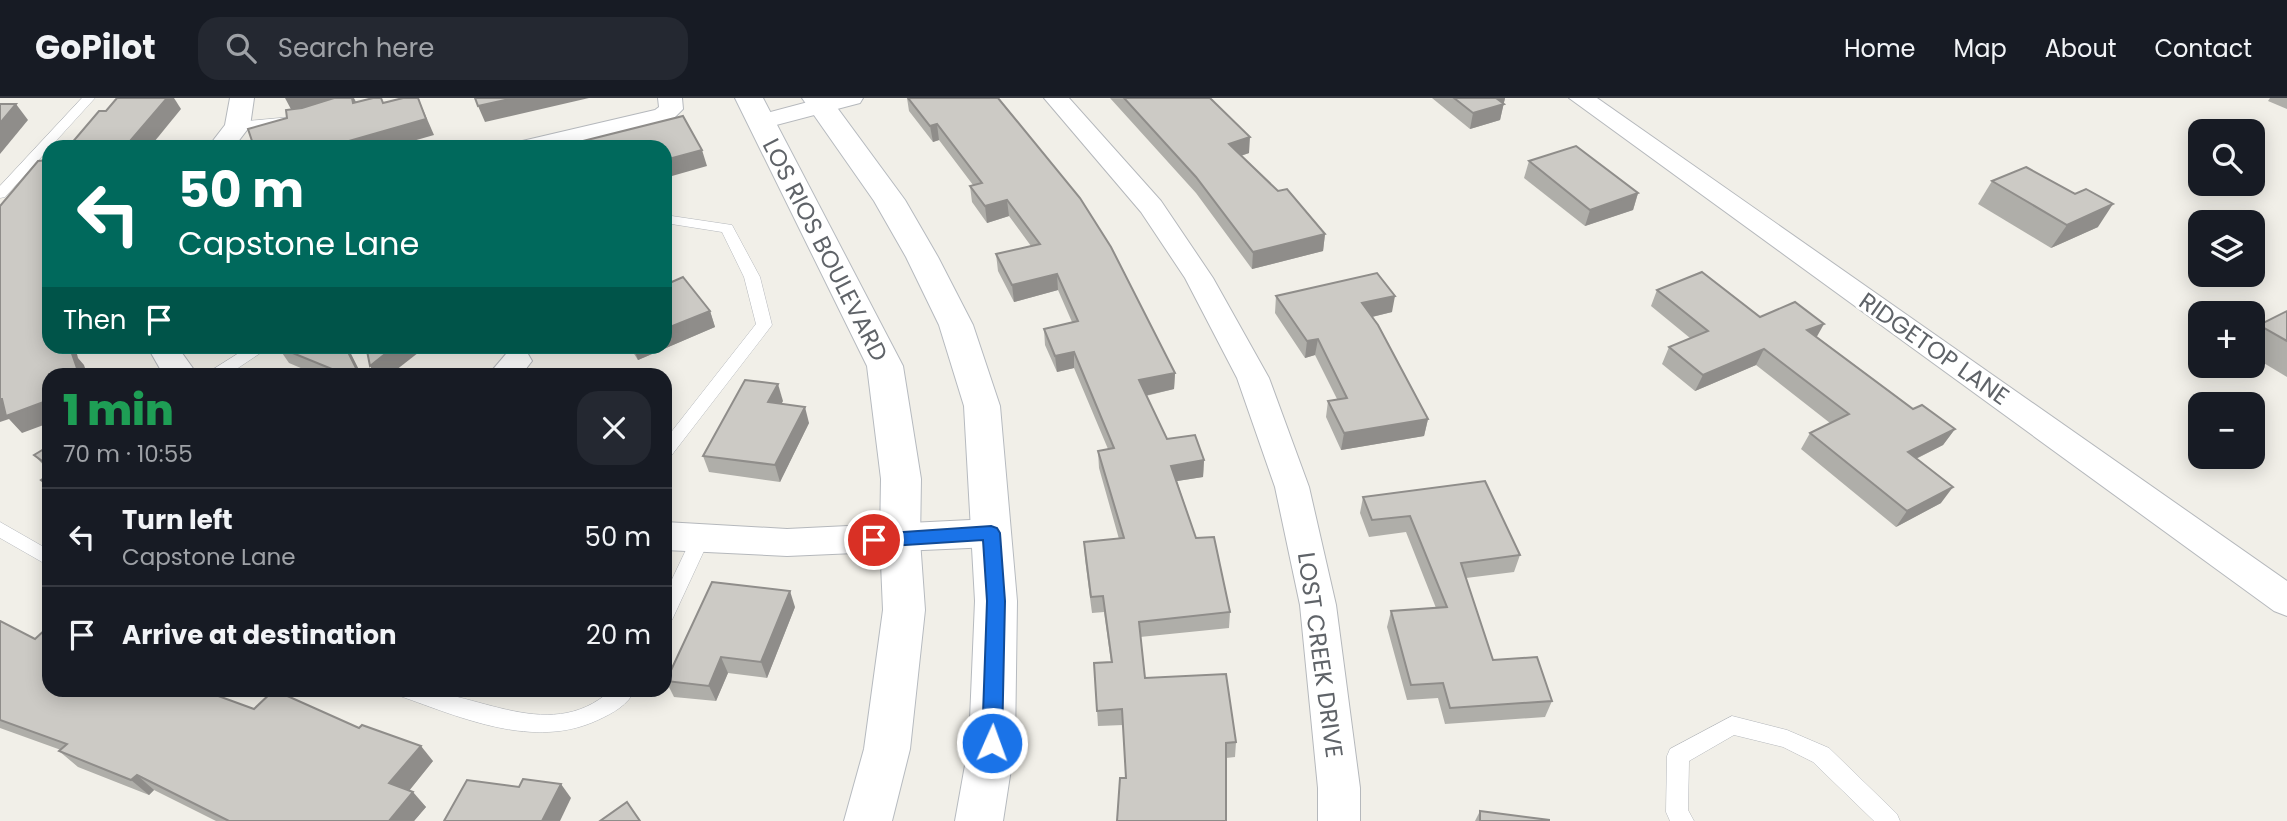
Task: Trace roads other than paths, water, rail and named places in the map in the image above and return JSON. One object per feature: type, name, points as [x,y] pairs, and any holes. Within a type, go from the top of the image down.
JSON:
[{"type":"main road","points":[[829,101],[922,257],[956,325],[982,406],[996,601],[992,743],[979,821]]},
{"type":"main road","name":"LOS RIOS BOULEVARD","points":[[755,110],[885,366],[901,479],[900,540],[904,610],[887,749],[868,821]]},
{"type":"street","points":[[227,140],[237,126],[242,98]]},
{"type":"street","name":"LOST CREEK DRIVE","points":[[1056,98],[1151,207],[1199,278],[1253,378],[1292,487],[1318,605],[1339,788],[1339,821]]},
{"type":"street","name":"RIDGETOP LANE","points":[[1581,98],[2287,601]]},
{"type":"street","points":[[755,110],[829,101]]},
{"type":"street","points":[[557,140],[663,115],[670,103]]},
{"type":"street","points":[[672,537],[700,540],[900,540],[991,533]]},
{"type":"lane","points":[[50,140],[89,98]]},
{"type":"lane","points":[[237,126],[310,118]]},
{"type":"lane","points":[[0,194],[42,149]]},
{"type":"lane","points":[[672,220],[727,228],[752,277],[764,325],[672,443]]},
{"type":"lane","points":[[228,368],[250,354]]},
{"type":"lane","points":[[0,529],[42,555]]},
{"type":"lane","points":[[672,599],[700,540]]},
{"type":"lane","points":[[427,697],[459,708],[533,725],[572,720],[604,708],[617,697]]},
{"type":"lane","points":[[1683,821],[1677,812],[1678,756],[1732,725],[1787,739],[1821,755],[1889,821]]}]
